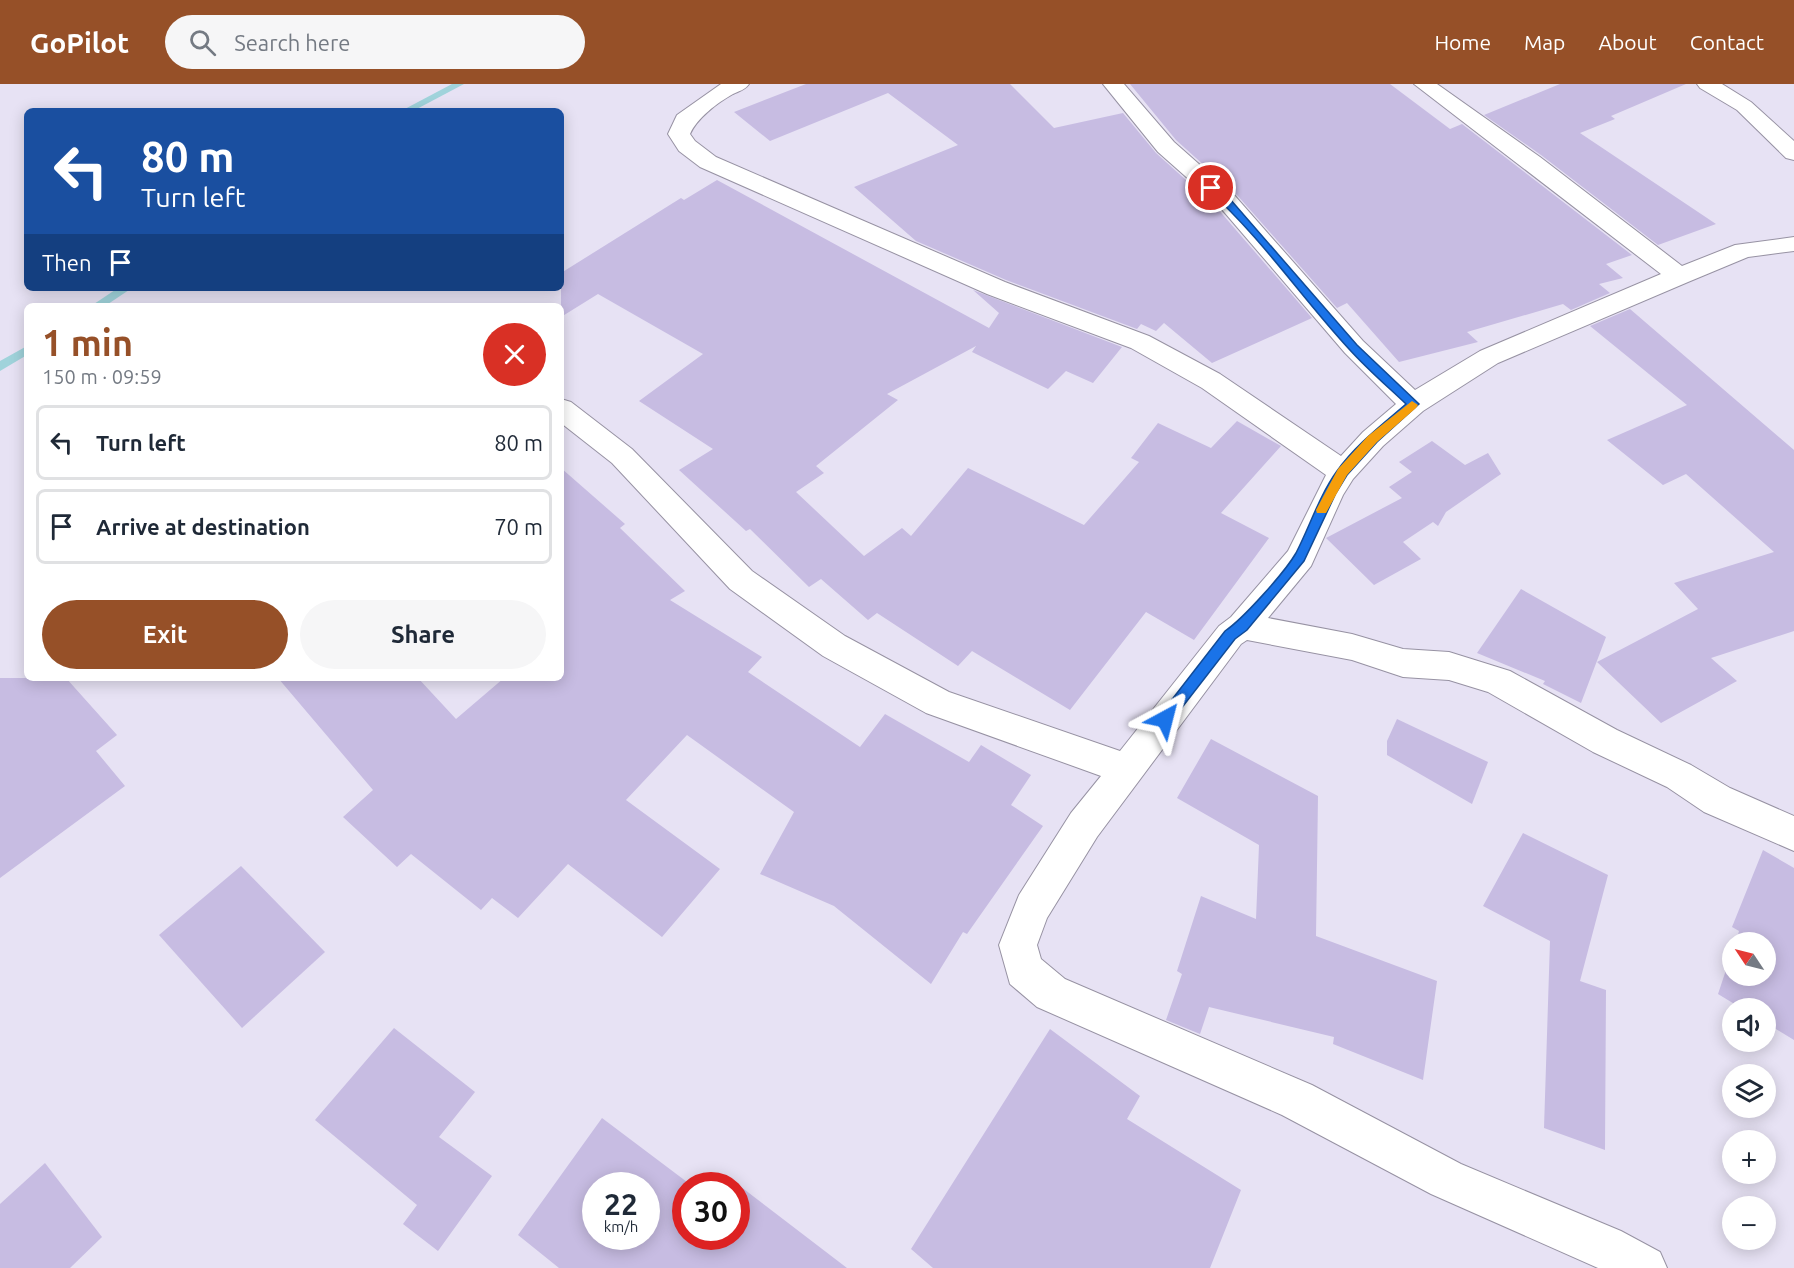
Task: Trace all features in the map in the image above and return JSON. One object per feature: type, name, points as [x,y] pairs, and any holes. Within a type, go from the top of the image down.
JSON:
[{"type":"street","points":[[739,84],[725,90],[685,120],[679,134],[687,146],[708,162],[996,288],[1140,342],[1211,381],[1342,472]]},
{"type":"street","points":[[1113,84],[1166,147],[1227,201],[1354,347],[1413,404]]},
{"type":"street","points":[[1424,84],[1532,162],[1679,276]]},
{"type":"street","points":[[1707,84],[1744,106],[1794,153]]},
{"type":"street","points":[[1644,1268],[1605,1246],[1446,1179],[1297,1100],[1051,993],[1024,970],[1018,945],[1032,908],[1084,825],[1230,635],[1242,626],[1300,558],[1330,492],[1342,472],[1372,439],[1413,404],[1489,357],[1744,250],[1794,244]]},
{"type":"street","points":[[564,411],[622,456],[741,580],[834,646],[938,703],[1126,770]]},
{"type":"street","points":[[1242,626],[1352,646],[1403,663],[1449,666],[1498,681],[1605,741],[1679,776],[1717,800],[1794,834]]},
{"type":"building","points":[[806,84],[1010,84],[1054,128],[1123,113],[1156,153],[1217,208],[1312,318],[1212,363],[1164,323],[1156,331],[1141,324],[1137,329],[1006,280],[916,241],[854,187],[958,145],[888,93],[770,141],[734,112]]},
{"type":"building","points":[[1130,84],[1390,84],[1450,129],[1462,124],[1632,255],[1606,264],[1623,278],[1599,284],[1610,293],[1571,310],[1563,304],[1467,332],[1478,342],[1399,362],[1347,303],[1337,308],[1237,195],[1176,140]]},
{"type":"building","points":[[1560,84],[1686,84],[1611,116],[1615,119],[1580,133],[1716,224],[1658,245],[1541,155],[1484,115]]},
{"type":"building","points":[[717,180],[989,328],[999,313],[973,290],[1122,347],[1093,383],[1066,371],[1048,389],[972,352],[976,346],[887,394],[898,400],[816,466],[824,473],[796,492],[864,556],[902,528],[911,536],[968,468],[1084,525],[1139,462],[1131,458],[1158,423],[1211,448],[1237,421],[1281,446],[1221,513],[1269,538],[1194,640],[1146,612],[1070,710],[972,651],[958,666],[877,613],[868,620],[821,579],[809,587],[750,529],[746,531],[679,470],[713,449],[639,401],[703,354],[598,294],[564,315],[561,291],[564,291],[564,271],[681,198],[684,200]]},
{"type":"building","points":[[1630,309],[1794,450],[1794,631],[1711,658],[1737,681],[1661,723],[1597,662],[1698,609],[1674,583],[1774,552],[1686,474],[1663,485],[1607,440],[1687,405],[1590,326]]},
{"type":"building","points":[[1432,441],[1465,465],[1488,453],[1501,474],[1446,512],[1438,526],[1433,522],[1403,542],[1421,559],[1374,585],[1326,538],[1402,498],[1389,487],[1412,472],[1399,462]]},
{"type":"building","points":[[564,471],[625,524],[620,528],[685,591],[670,600],[762,657],[748,672],[860,747],[885,714],[969,762],[981,745],[1031,775],[1011,805],[1043,826],[967,934],[963,932],[931,984],[834,906],[760,874],[794,812],[687,735],[626,800],[720,869],[662,937],[568,864],[518,918],[492,898],[481,910],[411,854],[397,867],[343,817],[373,790],[281,681],[421,681],[456,719],[500,681],[564,681]]},
{"type":"building","points":[[1521,589],[1606,637],[1581,703],[1543,684],[1545,681],[1477,653]]},
{"type":"building","points":[[0,678],[24,678],[24,681],[69,681],[117,735],[96,751],[125,786],[0,878]]},
{"type":"building","points":[[1397,719],[1488,762],[1472,804],[1387,755],[1387,741]]},
{"type":"building","points":[[1211,739],[1318,796],[1316,936],[1437,981],[1423,1080],[1333,1044],[1334,1037],[1209,1007],[1200,1034],[1166,1020],[1182,974],[1177,971],[1201,896],[1256,919],[1259,845],[1177,798]]},
{"type":"building","points":[[1523,833],[1608,875],[1580,981],[1606,990],[1605,1150],[1544,1128],[1550,941],[1483,906]]},
{"type":"building","points":[[1763,850],[1794,868],[1794,1040],[1776,1029],[1776,998],[1725,998],[1718,994],[1722,982],[1722,986],[1776,986],[1776,932],[1739,932],[1732,927]]},
{"type":"building","points":[[241,866],[325,952],[242,1028],[159,935]]},
{"type":"building","points":[[394,1028],[475,1092],[439,1137],[492,1176],[438,1251],[403,1224],[417,1205],[315,1120]]},
{"type":"building","points":[[1050,1029],[1140,1096],[1127,1119],[1241,1190],[1210,1268],[933,1268],[911,1249]]},
{"type":"building","points":[[602,1118],[674,1172],[672,1250],[750,1250],[750,1194],[847,1268],[559,1268],[518,1235]]},
{"type":"building","points":[[45,1163],[102,1237],[70,1268],[0,1268],[0,1204]]},
{"type":"waterway","points":[[412,108],[459,84]]},
{"type":"waterway","points":[[102,303],[121,291]]},
{"type":"waterway","points":[[0,367],[24,352]]},
{"type":"slow traffic","points":[[1322,510],[1342,472],[1372,439],[1412,405]]},
{"type":"route","points":[[1165,719],[1230,635],[1242,626],[1300,558],[1330,492],[1342,472],[1372,439],[1413,404],[1354,347],[1227,201],[1211,188]]}]
